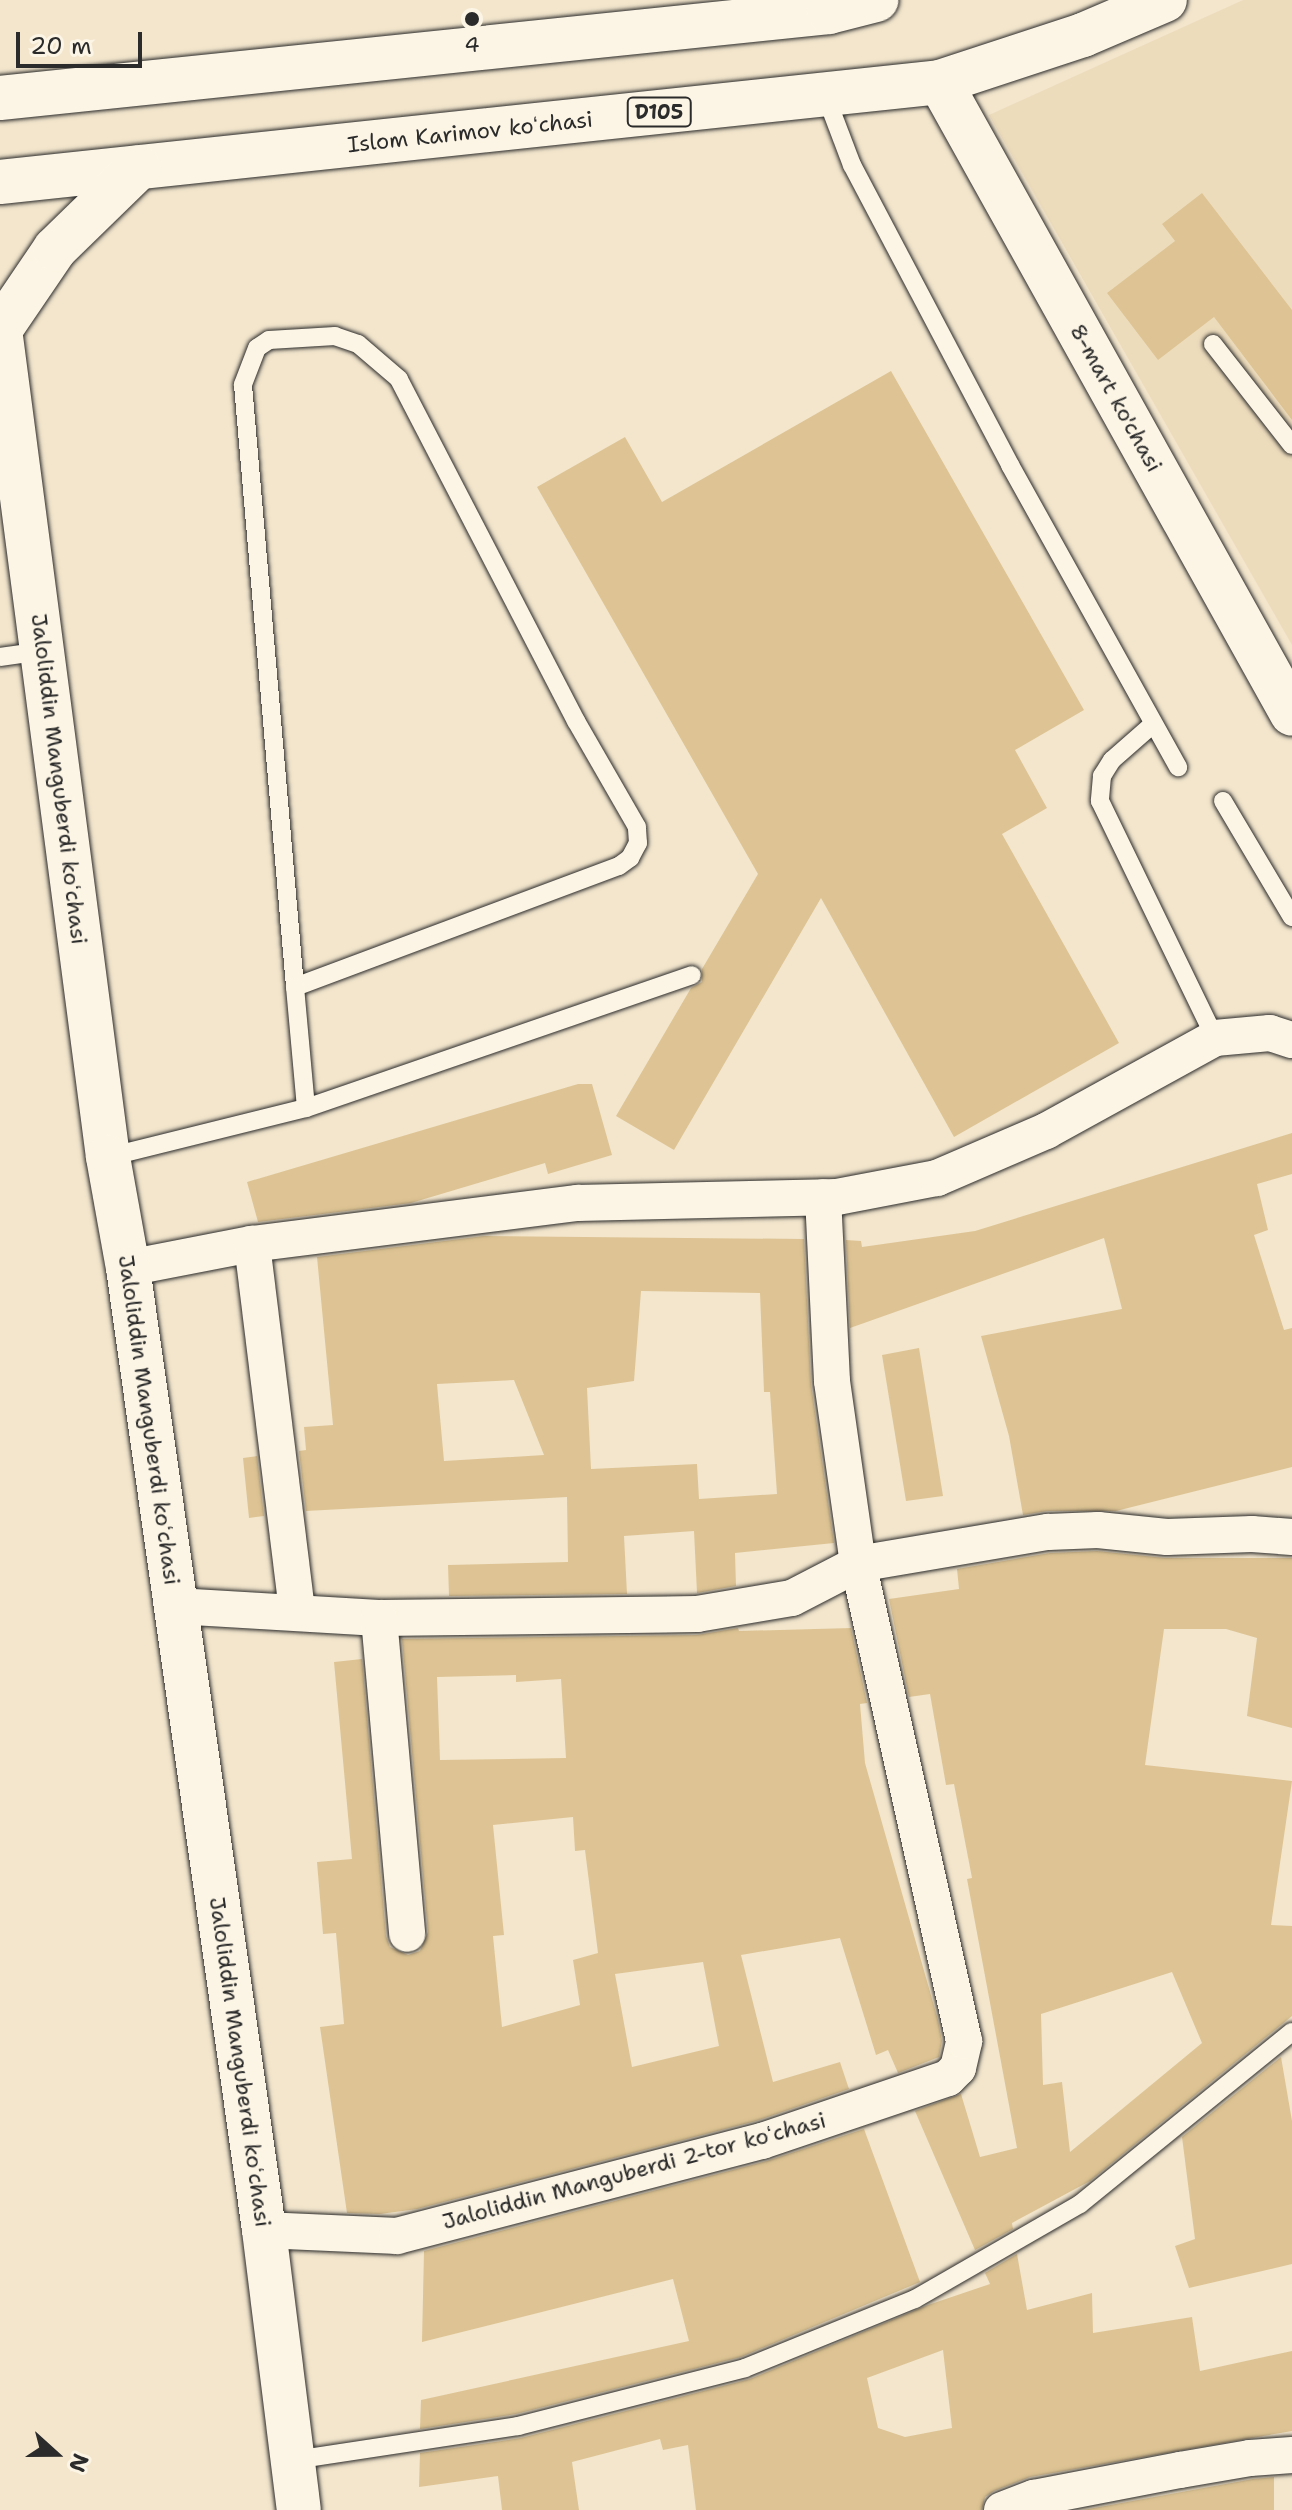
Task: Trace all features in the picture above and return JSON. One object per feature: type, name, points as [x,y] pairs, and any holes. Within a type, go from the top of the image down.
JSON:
[{"type":"main road","points":[[0,98],[829,12],[876,0]]},
{"type":"main road","name":"Islom Karimov koʻchasi","points":[[0,182],[940,82],[1083,35],[1165,0]]},
{"type":"main road","name":"8-mart ko'chasi","points":[[940,82],[1292,714]]},
{"type":"main road","points":[[0,330],[55,249],[139,167]]},
{"type":"main road","name":"Jaloliddin Manguberdi koʻchasi","points":[[0,330],[108,1157],[128,1268],[176,1606],[264,2230],[299,2510]]},
{"type":"street","points":[[128,1268],[252,1244],[577,1203],[823,1197],[937,1178],[1046,1131],[1215,1038],[1270,1033],[1292,1040]]},
{"type":"street","name":"Jaloliddin Manguberdi 2-tor koʻchasi","points":[[264,2230],[397,2236],[762,2141],[948,2078],[958,2068],[964,2041],[858,1564],[832,1381],[823,1197]]},
{"type":"street","points":[[252,1244],[297,1610]]},
{"type":"street","points":[[176,1606],[297,1610],[379,1618],[697,1614],[792,1598],[858,1564],[1048,1532],[1098,1530],[1167,1537],[1252,1534],[1292,1537]]},
{"type":"street","points":[[379,1618],[407,1934]]},
{"type":"street","points":[[1002,2510],[1034,2498],[1250,2458],[1292,2455]]},
{"type":"lane","points":[[825,94],[852,165],[1152,725],[1178,767]]},
{"type":"lane","points":[[295,987],[619,866],[630,858],[638,843],[637,827],[576,721],[399,379],[358,344],[335,336],[269,340],[257,348],[243,385],[295,987],[306,1108]]},
{"type":"lane","points":[[1213,344],[1292,445]]},
{"type":"lane","points":[[0,657],[42,651]]},
{"type":"lane","points":[[1152,725],[1112,760],[1102,776],[1100,801],[1215,1038]]},
{"type":"lane","points":[[1223,801],[1292,917]]},
{"type":"lane","points":[[108,1157],[306,1108],[692,975]]},
{"type":"lane","points":[[294,2460],[518,2426],[745,2368],[915,2299],[1080,2204],[1292,2032]]},
{"type":"shaded area","points":[[1243,0],[1292,0],[1292,645],[989,115]]},
{"type":"building","points":[[1202,193],[1292,310],[1292,420],[1214,317],[1158,360],[1107,293],[1175,241],[1162,224]]},
{"type":"building","points":[[891,371],[1084,710],[1015,750],[1047,808],[1002,834],[1119,1043],[954,1137],[821,898],[674,1150],[616,1116],[691,988],[702,982],[702,969],[758,874],[537,487],[625,437],[662,502]]},
{"type":"building","points":[[578,1084],[592,1084],[612,1155],[548,1174],[545,1163],[411,1203],[258,1222],[247,1182]]},
{"type":"building","points":[[1292,1133],[1292,1174],[1257,1184],[1268,1230],[1254,1235],[1284,1330],[1292,1328],[1292,1467],[1116,1511],[1047,1511],[1023,1515],[1009,1436],[981,1336],[1122,1309],[1104,1238],[850,1328],[846,1240],[861,1241],[862,1247],[975,1231]]},
{"type":"building","points":[[484,1236],[804,1239],[811,1384],[834,1543],[735,1553],[736,1586],[697,1593],[694,1531],[624,1536],[627,1594],[449,1596],[448,1565],[568,1562],[567,1497],[306,1511],[299,1451],[306,1450],[304,1427],[333,1425],[317,1257]],"holes":[[[641,1291],[760,1293],[764,1392],[770,1392],[777,1494],[699,1499],[697,1464],[591,1469],[587,1388],[634,1381]],[[514,1380],[544,1455],[444,1461],[437,1384]]]},
{"type":"building","points":[[919,1348],[943,1496],[906,1501],[882,1355]]},
{"type":"building","points":[[257,1456],[264,1516],[249,1518],[243,1458]]},
{"type":"building","points":[[1097,1551],[1165,1558],[1292,1558],[1292,1728],[1247,1716],[1257,1638],[1226,1629],[1164,1629],[1145,1765],[1292,1781],[1271,1925],[1292,1926],[1292,2016],[1090,2181],[1012,2223],[1013,2229],[975,2250],[915,2111],[961,2094],[980,2157],[1017,2148],[967,1879],[972,1878],[954,1784],[946,1785],[930,1694],[909,1697],[889,1599],[959,1589],[957,1569],[1050,1553]],"holes":[[[1172,1972],[1202,2043],[1070,2152],[1062,2082],[1043,2085],[1041,2014]]]},
{"type":"building","points":[[738,1628],[739,1631],[851,1628],[867,1703],[860,1704],[865,1763],[938,2020],[942,2041],[939,2057],[898,2073],[888,2050],[876,2055],[840,1938],[741,1955],[773,2082],[840,2062],[849,2089],[756,2121],[417,2209],[380,2214],[347,2213],[320,2027],[344,2024],[336,1933],[323,1934],[317,1862],[352,1859],[334,1662],[362,1659],[386,1936],[390,1947],[408,1955],[420,1951],[428,1932],[402,1639],[697,1635]],"holes":[[[516,1675],[516,1682],[561,1679],[566,1758],[440,1760],[437,1677]],[[573,1817],[575,1851],[585,1850],[598,1953],[573,1960],[580,2005],[502,2027],[493,1936],[504,1935],[493,1825]],[[703,1962],[719,2046],[632,2067],[615,1974]]]},
{"type":"building","points":[[1281,2057],[1292,2121],[1292,2264],[1189,2288],[1175,2246],[1195,2239],[1182,2137]]},
{"type":"building","points":[[864,2129],[920,2282],[741,2357],[516,2414],[420,2429],[421,2400],[689,2341],[673,2279],[422,2342],[424,2251],[767,2161]]},
{"type":"building","points":[[1017,2254],[1027,2310],[1092,2293],[1093,2333],[1192,2317],[1200,2371],[1292,2351],[1292,2431],[1030,2477],[985,2497],[982,2510],[696,2510],[688,2445],[663,2450],[660,2439],[572,2462],[579,2510],[502,2510],[498,2476],[419,2487],[420,2453],[521,2438],[750,2379],[928,2305],[990,2284],[985,2273]],"holes":[[[943,2350],[952,2428],[905,2437],[878,2428],[867,2378]]]},
{"type":"building","points":[[1274,2477],[1274,2510],[1083,2510],[1253,2479]]},
{"type":"place","name":"4","points":[[472,19]]}]
